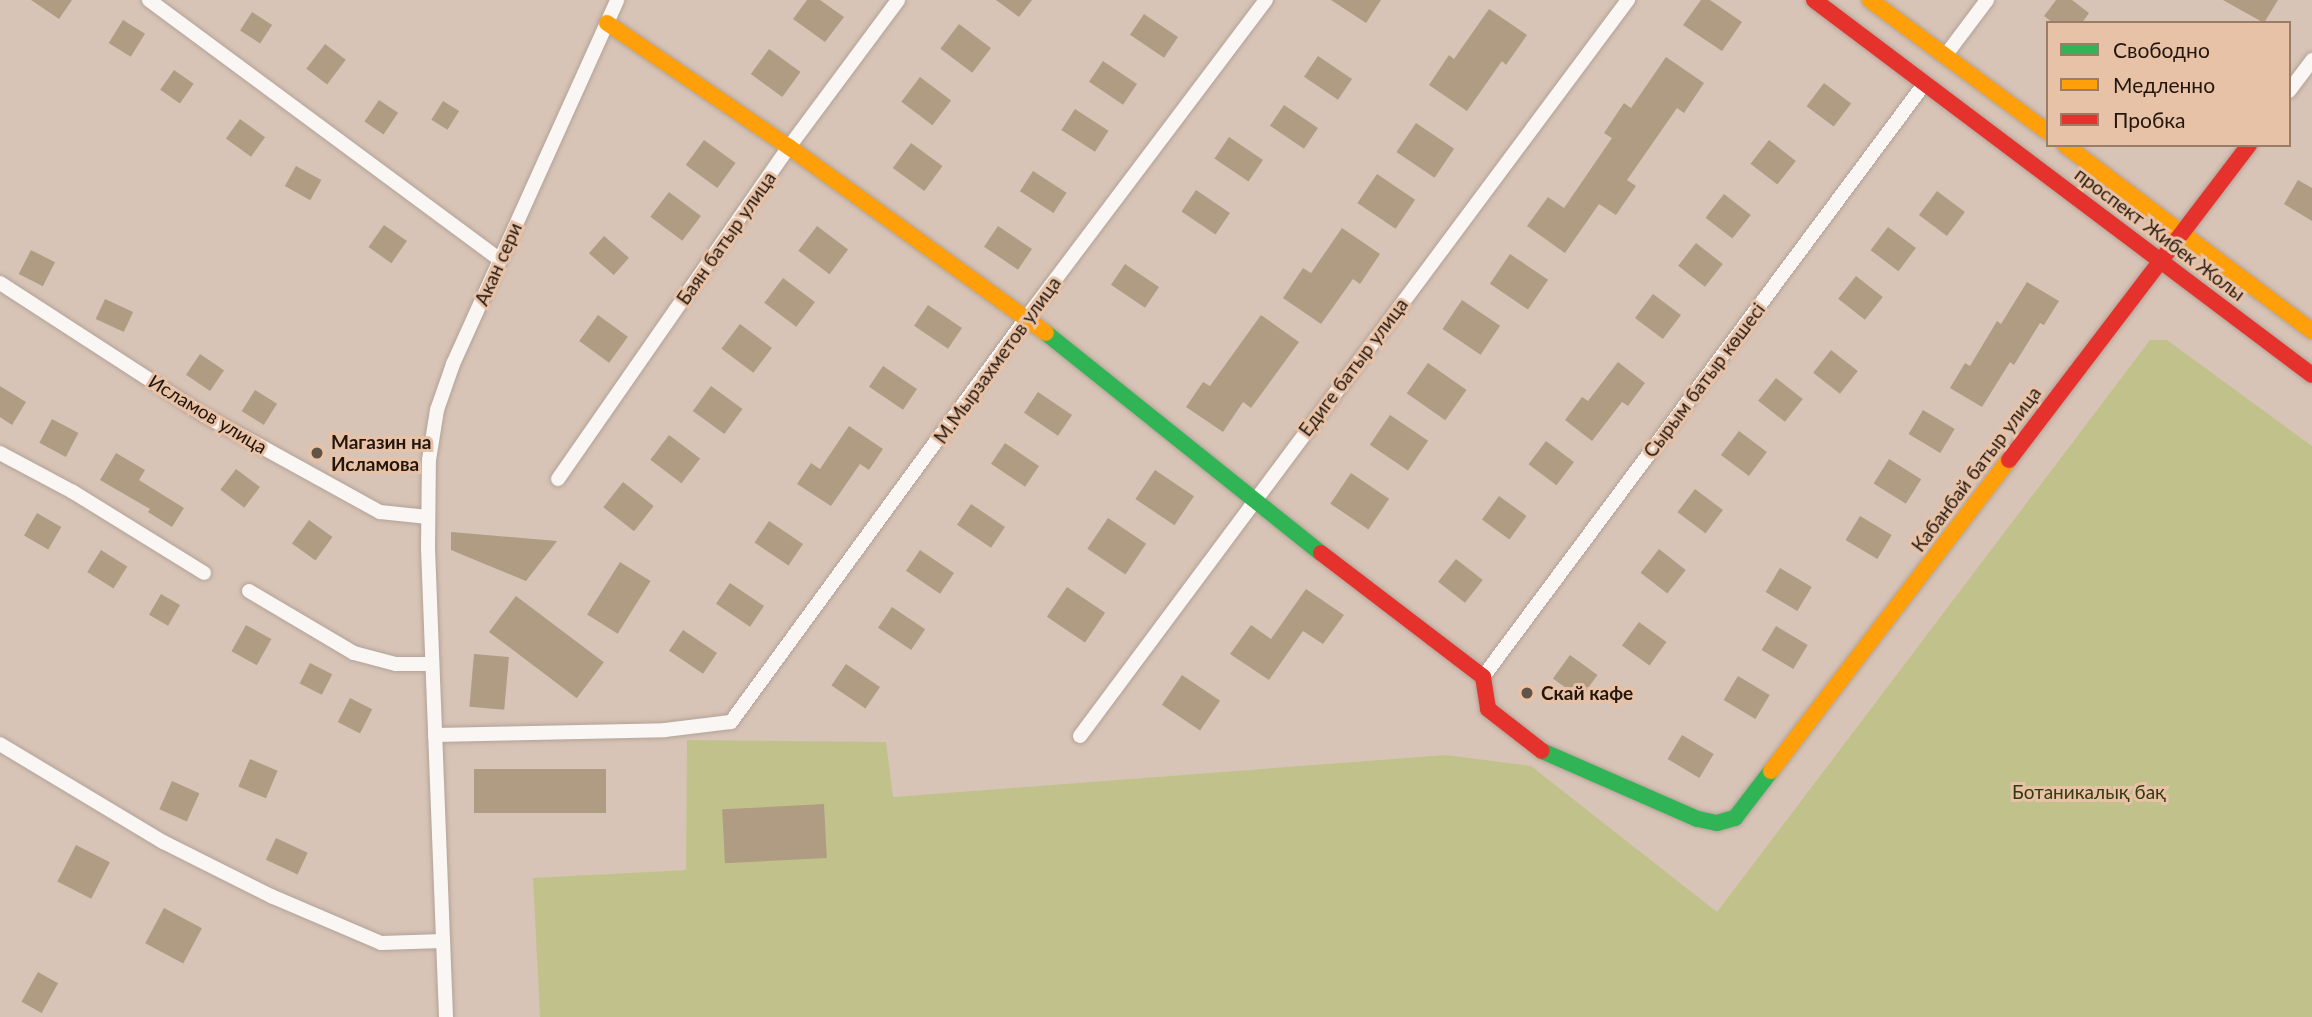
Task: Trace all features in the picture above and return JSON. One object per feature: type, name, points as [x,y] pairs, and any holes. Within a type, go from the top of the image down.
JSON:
[{"type":"street","points":[[149,0],[500,260]]},
{"type":"street","name":"Акан сери","points":[[446,1017],[428,517],[429,460],[436,410],[453,364],[617,0]]},
{"type":"street","name":"Баян батыр улица","points":[[558,480],[789,147],[898,0]]},
{"type":"street","name":"М.Мырзахметов улица","points":[[435,735],[665,730],[731,722],[1027,317],[1266,0]]},
{"type":"street","name":"Едиге батыр улица","points":[[1080,736],[1628,0]]},
{"type":"street","name":"проспект Жибек Жолы","points":[[1814,0],[2312,375]]},
{"type":"street","points":[[1870,0],[2046,131]]},
{"type":"street","points":[[1945,56],[1987,0]]},
{"type":"street","points":[[607,23],[789,147],[1027,317],[1253,501],[1483,677]]},
{"type":"street","points":[[2291,88],[2312,60]]},
{"type":"street","name":"Сырым батыр көшесі","points":[[1483,677],[1925,83]]},
{"type":"street","name":"проспект Жибек Жолы","points":[[2068,147],[2312,331]]},
{"type":"street","name":"Кабанбай батыр улица","points":[[1483,677],[1488,709],[1536,748],[1698,819],[1717,823],[1735,818],[2184,234],[2248,147]]},
{"type":"street","name":"Исламов улица","points":[[0,283],[204,415],[380,512],[428,517]]},
{"type":"street","points":[[0,453],[74,492],[204,573]]},
{"type":"street","points":[[249,591],[354,653],[396,664],[432,664]]},
{"type":"street","points":[[0,744],[163,842],[271,896],[382,943],[443,941]]},
{"type":"green space","name":"Ботаникалық бақ","points":[[2150,340],[2167,340],[2312,446],[2312,1017],[540,1017],[533,878],[686,870],[687,740],[886,742],[893,797],[1446,755],[1531,766],[1717,912]]},
{"type":"building","points":[[31,0],[72,0],[59,19]]},
{"type":"building","points":[[807,0],[820,0],[844,17],[825,42],[793,19]]},
{"type":"building","points":[[996,0],[1032,0],[1019,17]]},
{"type":"building","points":[[1331,0],[1381,0],[1366,23]]},
{"type":"building","points":[[1701,0],[1710,0],[1742,22],[1722,51],[1683,25]]},
{"type":"building","points":[[2056,0],[2072,0],[2089,13],[2083,21],[2050,21],[2044,16]]},
{"type":"building","points":[[2223,0],[2278,0],[2265,21],[2260,21]]},
{"type":"building","points":[[1489,9],[1527,35],[1506,65],[1502,61],[1467,111],[1429,85],[1449,55],[1454,59]]},
{"type":"building","points":[[252,12],[272,25],[260,44],[240,30]]},
{"type":"building","points":[[1144,14],[1178,37],[1164,58],[1130,35]]},
{"type":"building","points":[[123,20],[145,34],[131,57],[109,43]]},
{"type":"building","points":[[959,24],[991,48],[972,73],[940,49]]},
{"type":"building","points":[[325,44],[346,60],[327,84],[306,69]]},
{"type":"building","points":[[769,49],[801,72],[782,97],[751,74]]},
{"type":"building","points":[[1318,56],[1352,79],[1338,100],[1304,77]]},
{"type":"building","points":[[1666,57],[1704,83],[1684,113],[1677,108],[1627,180],[1636,186],[1616,215],[1599,204],[1565,253],[1527,226],[1548,197],[1564,208],[1612,138],[1604,133],[1624,103],[1631,108]]},
{"type":"building","points":[[1103,61],[1137,84],[1123,105],[1089,82]]},
{"type":"building","points":[[174,70],[194,84],[180,103],[160,90]]},
{"type":"building","points":[[920,77],[951,100],[932,125],[901,102]]},
{"type":"building","points":[[1824,83],[1851,103],[1834,127],[1807,106]]},
{"type":"building","points":[[379,100],[398,113],[384,134],[364,122]]},
{"type":"building","points":[[443,101],[459,111],[447,130],[431,120]]},
{"type":"building","points":[[1284,105],[1318,128],[1304,149],[1270,126]]},
{"type":"building","points":[[1075,109],[1109,131],[1095,152],[1061,130]]},
{"type":"building","points":[[240,119],[265,137],[251,157],[226,138]]},
{"type":"building","points":[[1416,123],[1454,149],[1435,178],[1396,152]]},
{"type":"building","points":[[1229,137],[1263,160],[1248,181],[1214,159]]},
{"type":"building","points":[[704,140],[736,163],[717,188],[686,165]]},
{"type":"building","points":[[1769,140],[1796,161],[1777,185],[1751,164]]},
{"type":"building","points":[[911,143],[943,166],[924,191],[893,168]]},
{"type":"building","points":[[296,166],[321,180],[310,200],[285,186]]},
{"type":"building","points":[[1033,171],[1067,193],[1053,213],[1020,191]]},
{"type":"building","points":[[1377,174],[1415,200],[1396,229],[1357,203]]},
{"type":"building","points":[[2298,180],[2312,188],[2312,221],[2284,204]]},
{"type":"building","points":[[1196,190],[1230,213],[1215,234],[1181,212]]},
{"type":"building","points":[[1937,191],[1965,212],[1947,236],[1919,215]]},
{"type":"building","points":[[669,192],[701,216],[682,241],[650,217]]},
{"type":"building","points":[[1724,194],[1751,215],[1732,239],[1706,218]]},
{"type":"building","points":[[384,225],[407,241],[391,263],[369,247]]},
{"type":"building","points":[[817,226],[848,249],[829,274],[798,251]]},
{"type":"building","points":[[998,226],[1032,249],[1018,270],[984,247]]},
{"type":"building","points":[[1888,227],[1916,248],[1898,271],[1871,250]]},
{"type":"building","points":[[1342,228],[1380,254],[1360,284],[1353,279],[1321,324],[1283,298],[1303,268],[1311,273]]},
{"type":"building","points":[[604,236],[629,258],[614,275],[589,253]]},
{"type":"building","points":[[1696,243],[1723,264],[1705,287],[1678,266]]},
{"type":"building","points":[[31,250],[55,262],[43,286],[19,274]]},
{"type":"building","points":[[1510,254],[1548,280],[1528,310],[1490,284]]},
{"type":"building","points":[[1125,264],[1159,287],[1145,308],[1111,285]]},
{"type":"building","points":[[1856,276],[1883,297],[1865,320],[1838,299]]},
{"type":"building","points":[[783,278],[815,302],[796,327],[764,303]]},
{"type":"building","points":[[2027,282],[2059,301],[2044,325],[2040,323],[2014,365],[2010,362],[1982,407],[1950,388],[1965,363],[1970,366],[1997,321],[2001,324]]},
{"type":"building","points":[[1653,294],[1681,315],[1663,339],[1635,318]]},
{"type":"building","points":[[105,299],[133,312],[124,332],[96,319]]},
{"type":"building","points":[[1462,300],[1500,326],[1481,355],[1442,329]]},
{"type":"building","points":[[928,305],[962,328],[948,349],[914,326]]},
{"type":"building","points":[[598,315],[628,337],[609,363],[579,341]]},
{"type":"building","points":[[1261,315],[1299,342],[1251,408],[1243,402],[1223,432],[1186,407],[1203,382],[1210,386]]},
{"type":"building","points":[[740,324],[772,348],[753,373],[721,349]]},
{"type":"building","points":[[1831,350],[1858,371],[1840,394],[1813,373]]},
{"type":"building","points":[[200,354],[224,370],[210,391],[186,375]]},
{"type":"building","points":[[1618,362],[1645,383],[1628,406],[1622,402],[1592,441],[1565,420],[1582,397],[1588,401]]},
{"type":"building","points":[[1428,363],[1467,390],[1445,420],[1407,393]]},
{"type":"building","points":[[883,366],[917,389],[903,410],[869,387]]},
{"type":"building","points":[[1776,378],[1803,399],[1785,422],[1758,401]]},
{"type":"building","points":[[0,386],[26,402],[12,425],[0,417]]},
{"type":"building","points":[[711,386],[743,409],[724,434],[693,411]]},
{"type":"building","points":[[255,390],[277,404],[264,425],[242,411]]},
{"type":"building","points":[[1038,392],[1072,415],[1058,436],[1024,413]]},
{"type":"building","points":[[1923,410],[1955,429],[1940,453],[1909,434]]},
{"type":"building","points":[[1390,415],[1428,441],[1408,471],[1370,445]]},
{"type":"building","points":[[52,419],[78,433],[66,457],[39,443]]},
{"type":"building","points":[[849,426],[883,449],[869,470],[860,464],[831,506],[797,484],[811,463],[820,469]]},
{"type":"building","points":[[1739,431],[1767,452],[1749,476],[1721,455]]},
{"type":"building","points":[[669,435],[700,458],[681,483],[650,460]]},
{"type":"building","points":[[1546,441],[1574,462],[1556,485],[1529,464]]},
{"type":"building","points":[[1005,443],[1039,466],[1025,487],[991,464]]},
{"type":"building","points":[[116,453],[145,470],[139,480],[184,508],[172,527],[148,512],[150,509],[100,480]]},
{"type":"building","points":[[1889,459],[1921,479],[1906,504],[1874,484]]},
{"type":"building","points":[[236,469],[260,487],[244,508],[220,490]]},
{"type":"building","points":[[1155,470],[1194,496],[1174,525],[1135,499]]},
{"type":"building","points":[[1351,473],[1389,499],[1368,529],[1330,504]]},
{"type":"building","points":[[623,482],[654,506],[634,531],[603,507]]},
{"type":"building","points":[[1695,489],[1723,510],[1705,533],[1678,512]]},
{"type":"building","points":[[1499,496],[1527,516],[1509,539],[1482,519]]},
{"type":"building","points":[[971,504],[1005,527],[991,548],[957,525]]},
{"type":"building","points":[[37,513],[61,527],[48,550],[24,536]]},
{"type":"building","points":[[1860,516],[1892,535],[1877,559],[1846,540]]},
{"type":"building","points":[[1108,518],[1146,544],[1125,574],[1087,549]]},
{"type":"building","points":[[309,520],[332,537],[315,561],[292,543]]},
{"type":"building","points":[[769,521],[803,544],[788,565],[754,543]]},
{"type":"building","points":[[451,532],[557,541],[526,581],[451,550]]},
{"type":"building","points":[[1659,549],[1686,570],[1667,594],[1641,573]]},
{"type":"building","points":[[101,550],[127,566],[114,588],[87,572]]},
{"type":"building","points":[[920,550],[954,573],[940,594],[906,571]]},
{"type":"building","points":[[1456,559],[1483,580],[1465,603],[1438,582]]},
{"type":"building","points":[[620,562],[651,581],[618,634],[587,615]]},
{"type":"building","points":[[1780,568],[1812,587],[1797,611],[1766,592]]},
{"type":"building","points":[[730,583],[764,606],[750,627],[716,604]]},
{"type":"building","points":[[1067,587],[1105,613],[1085,643],[1047,617]]},
{"type":"building","points":[[1306,589],[1344,615],[1323,644],[1303,631],[1269,680],[1230,654],[1251,625],[1271,639]]},
{"type":"building","points":[[161,594],[180,605],[168,626],[149,615]]},
{"type":"building","points":[[516,596],[604,662],[577,698],[489,632]]},
{"type":"building","points":[[892,607],[925,629],[911,650],[878,628]]},
{"type":"building","points":[[1639,622],[1667,642],[1649,665],[1622,645]]},
{"type":"building","points":[[246,625],[271,639],[257,665],[231,651]]},
{"type":"building","points":[[1776,626],[1808,645],[1793,669],[1762,650]]},
{"type":"building","points":[[683,630],[717,653],[703,674],[669,651]]},
{"type":"building","points":[[474,654],[509,657],[504,710],[469,707]]},
{"type":"building","points":[[1570,655],[1598,675],[1580,698],[1553,678]]},
{"type":"building","points":[[310,663],[332,674],[322,695],[300,683]]},
{"type":"building","points":[[846,664],[880,687],[865,708],[831,686]]},
{"type":"building","points":[[1182,675],[1220,701],[1200,731],[1162,705]]},
{"type":"building","points":[[1738,676],[1770,695],[1755,719],[1724,700]]},
{"type":"building","points":[[350,698],[372,709],[360,733],[338,722]]},
{"type":"building","points":[[1682,735],[1714,754],[1699,778],[1668,759]]},
{"type":"building","points":[[250,759],[278,771],[266,798],[238,787]]},
{"type":"building","points":[[474,769],[606,769],[606,813],[474,813]]},
{"type":"building","points":[[172,781],[199,793],[187,822],[159,809]]},
{"type":"building","points":[[824,804],[827,858],[725,863],[722,809]]},
{"type":"building","points":[[276,838],[308,853],[298,875],[266,860]]},
{"type":"building","points":[[76,845],[110,862],[91,899],[57,882]]},
{"type":"building","points":[[164,908],[202,928],[183,964],[145,943]]},
{"type":"building","points":[[38,972],[58,983],[42,1013],[22,1002]]},
{"type":"traffic: fast","points":[[1046,333],[1321,553]]},
{"type":"traffic: fast","points":[[1542,751],[1698,819],[1717,823],[1735,818],[1771,771]]},
{"type":"traffic: slow","points":[[1870,0],[2046,131]]},
{"type":"traffic: slow","points":[[607,23],[789,147],[1046,333]]},
{"type":"traffic: slow","points":[[2068,147],[2312,331]]},
{"type":"traffic: slow","points":[[1771,771],[2009,460]]},
{"type":"traffic: jam","points":[[1814,0],[2312,375]]},
{"type":"traffic: jam","points":[[2009,460],[2247,147]]},
{"type":"traffic: jam","points":[[1321,553],[1483,677],[1488,709],[1542,751]]},
{"type":"place","name":"Магазин на Исламова","points":[[317,453]]},
{"type":"place","name":"Скай кафе","points":[[1527,693]]}]
